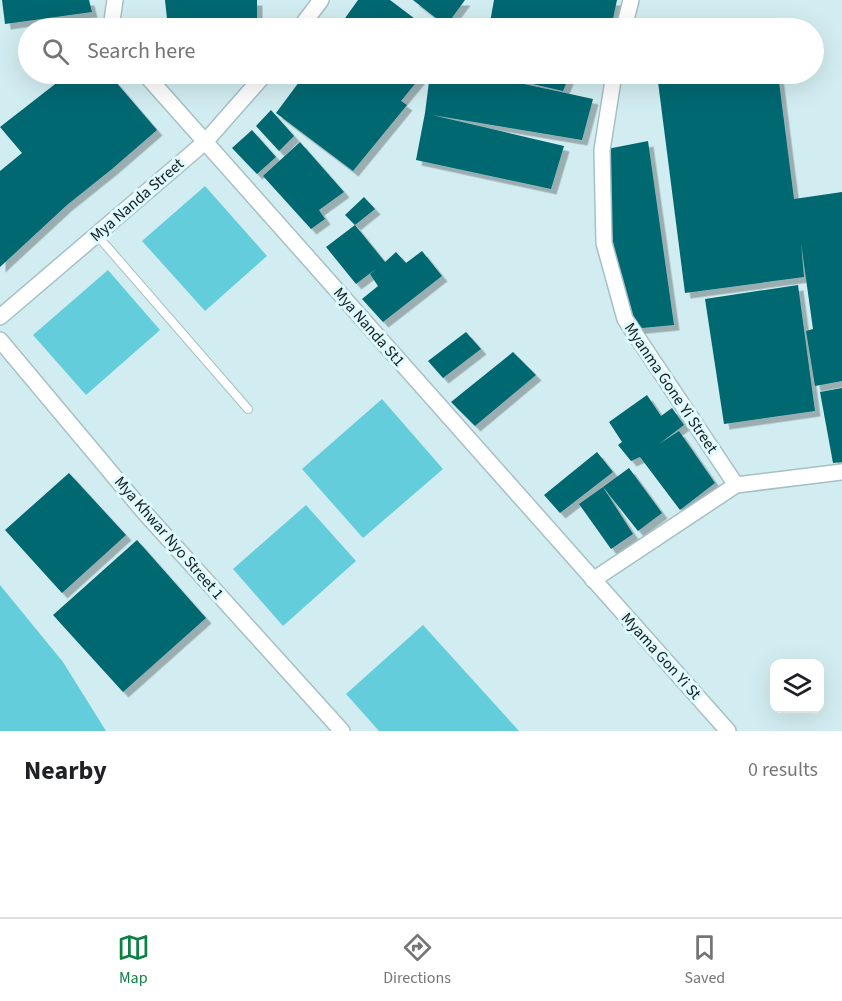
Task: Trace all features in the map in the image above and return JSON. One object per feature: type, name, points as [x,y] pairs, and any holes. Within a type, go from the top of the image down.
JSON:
[{"type":"street","points":[[112,18],[115,0]]},
{"type":"street","points":[[308,18],[321,0]]},
{"type":"street","points":[[626,18],[631,0]]},
{"type":"street","name":"Mya Nanda St1","points":[[154,84],[593,580]]},
{"type":"street","name":"Mya Nanda Street","points":[[0,317],[205,142],[257,84]]},
{"type":"street","name":"Myanma Gone Yi Street","points":[[612,84],[602,150],[604,243],[625,319],[736,485]]},
{"type":"street","name":"Mya Khwar Nyo Street 1","points":[[0,340],[144,512],[342,731]]},
{"type":"street","points":[[593,580],[736,485],[842,472]]},
{"type":"street","name":"Myama Gon Yi St","points":[[593,580],[728,731]]},
{"type":"lane","points":[[96,234],[248,409]]},
{"type":"water","points":[[205,186],[267,256],[205,311],[142,241]]},
{"type":"water","points":[[108,270],[160,330],[86,395],[33,335]]},
{"type":"water","points":[[382,399],[443,469],[363,538],[302,469]]},
{"type":"water","points":[[306,505],[356,561],[283,626],[233,569]]},
{"type":"water","points":[[0,585],[63,662],[106,731],[0,731]]},
{"type":"water","points":[[423,625],[519,731],[379,731],[346,694]]},
{"type":"building","points":[[2,0],[89,0],[92,12],[48,18],[18,18],[18,22],[5,24]]},
{"type":"building","points":[[165,0],[257,0],[257,18],[167,18]]},
{"type":"building","points":[[358,0],[390,0],[414,18],[345,18]]},
{"type":"building","points":[[413,0],[465,0],[452,18],[436,18]]},
{"type":"building","points":[[494,0],[617,0],[613,18],[491,18]]},
{"type":"building","points":[[55,84],[118,84],[157,130],[67,205],[0,267],[0,171],[22,153],[0,127]]},
{"type":"building","points":[[298,84],[415,84],[401,101],[407,105],[353,171],[276,113]]},
{"type":"building","points":[[429,84],[524,84],[593,99],[582,140],[432,115],[564,146],[551,189],[416,160]]},
{"type":"building","points":[[533,84],[566,84],[563,91]]},
{"type":"building","points":[[658,84],[779,84],[794,199],[842,192],[842,381],[815,386],[806,331],[813,329],[801,243],[804,277],[685,293]]},
{"type":"building","points":[[271,110],[294,136],[279,151],[256,126]]},
{"type":"building","points":[[252,130],[276,157],[257,174],[232,148]]},
{"type":"building","points":[[648,141],[674,325],[621,330],[620,301],[602,150]]},
{"type":"building","points":[[300,142],[344,192],[319,210],[325,219],[311,229],[263,176]]},
{"type":"building","points":[[364,197],[375,209],[355,225],[345,215]]},
{"type":"building","points":[[355,225],[385,262],[396,252],[406,263],[422,251],[442,276],[383,322],[362,299],[378,286],[370,274],[377,268],[356,284],[326,247]]},
{"type":"building","points":[[798,285],[815,411],[724,424],[705,299]]},
{"type":"building","points":[[466,332],[481,349],[443,378],[428,361]]},
{"type":"building","points":[[513,352],[536,375],[475,426],[451,402]]},
{"type":"building","points":[[842,388],[842,462],[833,463],[820,392]]},
{"type":"building","points":[[647,395],[661,416],[672,408],[684,425],[659,444],[679,431],[715,483],[680,510],[640,457],[631,461],[618,445],[622,442],[609,422]]},
{"type":"building","points":[[597,452],[613,472],[560,513],[544,495]]},
{"type":"building","points":[[629,468],[662,513],[638,531],[603,487]]},
{"type":"building","points":[[69,473],[126,535],[62,593],[5,530]]},
{"type":"building","points":[[603,487],[633,534],[611,549],[579,504]]},
{"type":"building","points":[[137,540],[206,618],[123,692],[53,615]]}]
